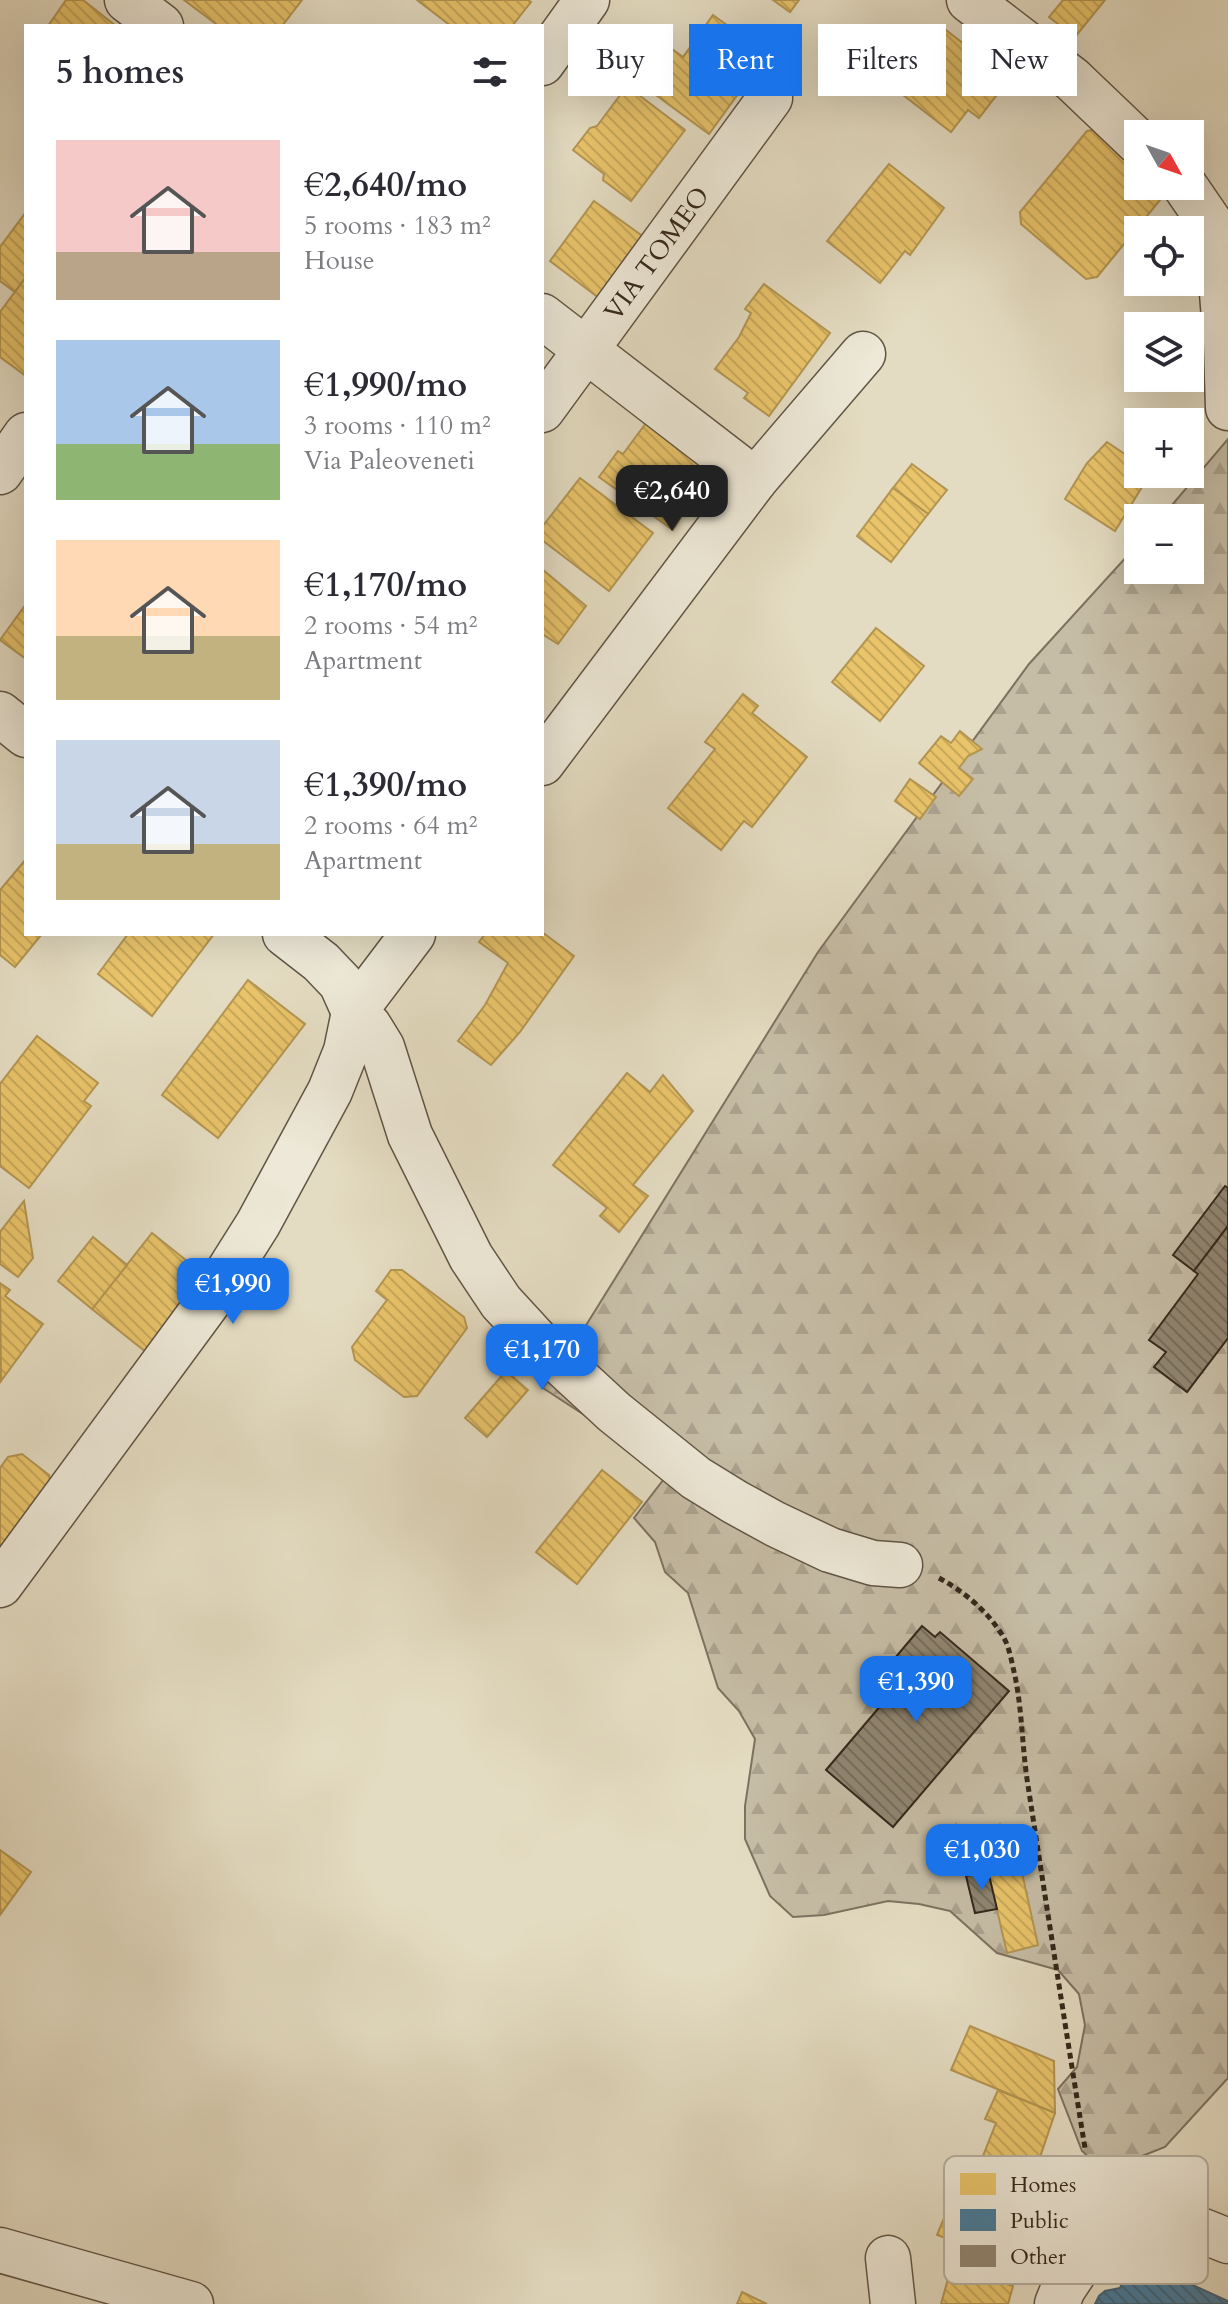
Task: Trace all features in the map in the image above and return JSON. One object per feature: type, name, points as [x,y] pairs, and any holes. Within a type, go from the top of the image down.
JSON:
[{"type":"street","points":[[127,0],[158,24]]},
{"type":"street","points":[[544,60],[587,0]]},
{"type":"street","points":[[969,0],[1072,79],[1124,129]]},
{"type":"street","name":"VIA TOMEO","points":[[544,407],[770,98]]},
{"type":"street","points":[[1195,200],[1209,221],[1219,255],[1228,408]]},
{"type":"street","points":[[544,318],[755,480]]},
{"type":"street","points":[[544,760],[755,480],[863,354]]},
{"type":"street","points":[[0,472],[24,438]]},
{"type":"street","points":[[0,714],[24,733]]},
{"type":"street","points":[[288,936],[321,962],[341,983],[354,1012],[369,1026],[382,1047],[410,1135],[471,1257],[501,1302],[535,1339],[614,1412],[696,1478],[775,1524],[830,1550],[873,1563],[900,1565]]},
{"type":"street","points":[[0,1585],[212,1297],[258,1224],[330,1091],[346,1051],[354,1012],[411,936]]},
{"type":"street","points":[[1208,2233],[1228,2241]]},
{"type":"street","points":[[0,2250],[191,2304]]},
{"type":"street","points":[[888,2258],[893,2304]]},
{"type":"street","points":[[1057,2304],[1065,2284]]},
{"type":"path","points":[[900,1565],[930,1574],[956,1587],[975,1602],[1005,1640],[1020,1702],[1030,1799],[1100,2156]]},
{"type":"green space","points":[[1228,439],[1228,2078],[1165,2147],[1142,2156],[1088,2156],[1082,2151],[1058,2089],[1077,2067],[1085,2025],[1079,1994],[1058,1970],[997,1953],[950,1911],[888,1901],[824,1915],[793,1917],[770,1896],[745,1839],[745,1806],[755,1739],[739,1711],[718,1688],[688,1593],[665,1572],[655,1542],[634,1518],[670,1471],[543,1388],[575,1343],[818,952],[1029,664],[1124,559],[1124,584],[1204,584],[1204,504],[1173,504],[1186,488],[1204,488],[1204,467]]},
{"type":"building: Homes","points":[[66,0],[83,0],[113,24],[49,24]]},
{"type":"building: Homes","points":[[184,0],[302,0],[284,24],[216,24]]},
{"type":"building: Homes","points":[[417,0],[531,2],[514,24],[448,24]]},
{"type":"building: Homes","points":[[773,0],[799,0],[790,12]]},
{"type":"building: Homes","points":[[1063,0],[1105,0],[1077,35],[1077,24],[1058,24],[1049,17]]},
{"type":"building: Homes","points":[[713,15],[725,24],[707,24]]},
{"type":"building: Homes","points":[[946,30],[962,42],[962,96],[996,96],[979,118],[968,110],[951,132],[904,96],[946,96]]},
{"type":"building: Homes","points":[[689,49],[689,96],[737,96],[709,134],[657,96],[673,96],[673,50],[683,57]]},
{"type":"building: Homes","points":[[620,96],[640,96],[685,130],[631,201],[603,180],[604,174],[573,150],[590,128],[597,126]]},
{"type":"building: Homes","points":[[1098,129],[1124,150],[1124,200],[1160,200],[1147,216],[1124,216],[1124,244],[1097,277],[1086,279],[1021,224],[1020,212],[1087,131]]},
{"type":"building: Homes","points":[[889,164],[944,208],[910,255],[905,251],[880,283],[827,241]]},
{"type":"building: Homes","points":[[594,201],[648,240],[603,301],[550,261]]},
{"type":"building: Homes","points":[[24,215],[24,280],[15,292],[0,281],[0,247]]},
{"type":"building: Homes","points":[[24,280],[24,375],[0,357],[0,312]]},
{"type":"building: Homes","points":[[764,284],[830,333],[769,416],[744,398],[748,393],[715,369],[739,337],[751,313],[745,309]]},
{"type":"building: Homes","points":[[646,423],[713,466],[673,530],[599,477],[618,451],[623,454]]},
{"type":"building: Homes","points":[[1107,442],[1124,454],[1124,488],[1141,488],[1132,504],[1124,504],[1124,516],[1115,531],[1065,499],[1087,463]]},
{"type":"building: Homes","points":[[912,464],[947,490],[928,514],[893,488]]},
{"type":"building: Homes","points":[[580,478],[653,533],[609,591],[544,542],[544,524]]},
{"type":"building: Homes","points":[[893,488],[928,514],[891,562],[857,536]]},
{"type":"building: Homes","points":[[544,571],[586,606],[558,644],[544,635]]},
{"type":"building: Homes","points":[[24,607],[24,658],[0,640]]},
{"type":"building: Homes","points":[[876,628],[924,666],[880,721],[832,682]]},
{"type":"building: Homes","points":[[743,694],[758,706],[752,713],[807,757],[752,827],[744,821],[721,850],[668,808],[715,749],[705,742]]},
{"type":"building: Homes","points":[[960,731],[982,749],[968,756],[959,768],[973,779],[959,796],[919,763],[941,736],[951,743]]},
{"type":"building: Homes","points":[[910,779],[936,797],[920,819],[895,801]]},
{"type":"building: Homes","points":[[24,861],[24,936],[40,936],[15,967],[0,955],[0,890]]},
{"type":"building: Homes","points":[[544,934],[574,956],[520,1032],[491,1065],[458,1041],[485,1005],[508,963],[479,942],[484,936],[544,936]]},
{"type":"building: Homes","points":[[126,936],[212,936],[152,1016],[98,974]]},
{"type":"building: Homes","points":[[248,980],[305,1024],[218,1138],[162,1095]]},
{"type":"building: Homes","points":[[37,1036],[98,1083],[84,1101],[91,1106],[29,1188],[0,1166],[0,1084]]},
{"type":"building: Homes","points":[[627,1073],[650,1092],[663,1075],[693,1111],[633,1185],[648,1196],[619,1232],[600,1216],[607,1208],[553,1165]]},
{"type":"building: Homes","points":[[24,1201],[33,1258],[18,1277],[0,1264],[0,1232]]},
{"type":"building: Homes","points":[[152,1233],[207,1277],[146,1352],[92,1309]]},
{"type":"building: Homes","points":[[93,1237],[127,1265],[92,1309],[58,1281]]},
{"type":"building: Homes","points":[[391,1270],[402,1270],[464,1317],[467,1328],[417,1396],[404,1397],[355,1360],[352,1347],[387,1300],[376,1291]]},
{"type":"building: Homes","points":[[0,1283],[10,1290],[5,1296],[43,1324],[1,1381]]},
{"type":"building: Homes","points":[[506,1371],[528,1390],[487,1437],[465,1418]]},
{"type":"building: Homes","points":[[22,1454],[49,1475],[52,1487],[0,1554],[0,1468],[8,1457]]},
{"type":"building: Homes","points":[[602,1470],[642,1502],[577,1584],[536,1552]]},
{"type":"building: Homes","points":[[0,1850],[31,1872],[0,1915]]},
{"type":"building: Homes","points":[[1020,1864],[1038,1945],[1007,1953],[988,1871]]},
{"type":"building: Homes","points":[[970,2026],[1054,2061],[1055,2113],[951,2070]]},
{"type":"building: Homes","points":[[998,2090],[1055,2113],[1040,2156],[983,2156],[996,2123],[985,2119]]},
{"type":"building: Homes","points":[[944,2218],[944,2238],[937,2235]]},
{"type":"building: Homes","points":[[947,2284],[1013,2286],[1008,2304],[941,2304]]},
{"type":"building: Homes","points":[[742,2292],[767,2304],[737,2304]]},
{"type":"building: Public","points":[[1122,2284],[1190,2284],[1228,2301],[1228,2304],[1095,2304],[1105,2291],[1120,2288]]},
{"type":"building: Other","points":[[1225,1186],[1228,1188],[1228,1226],[1194,1271],[1173,1255]]},
{"type":"building: Other","points":[[1228,1226],[1228,1338],[1187,1392],[1154,1367],[1166,1352],[1149,1340],[1198,1274],[1194,1271]]},
{"type":"building: Other","points":[[922,1626],[935,1637],[940,1632],[1009,1691],[893,1827],[826,1770],[888,1697],[873,1684]]},
{"type":"building: Other","points":[[988,1871],[997,1909],[975,1913],[966,1876]]}]
